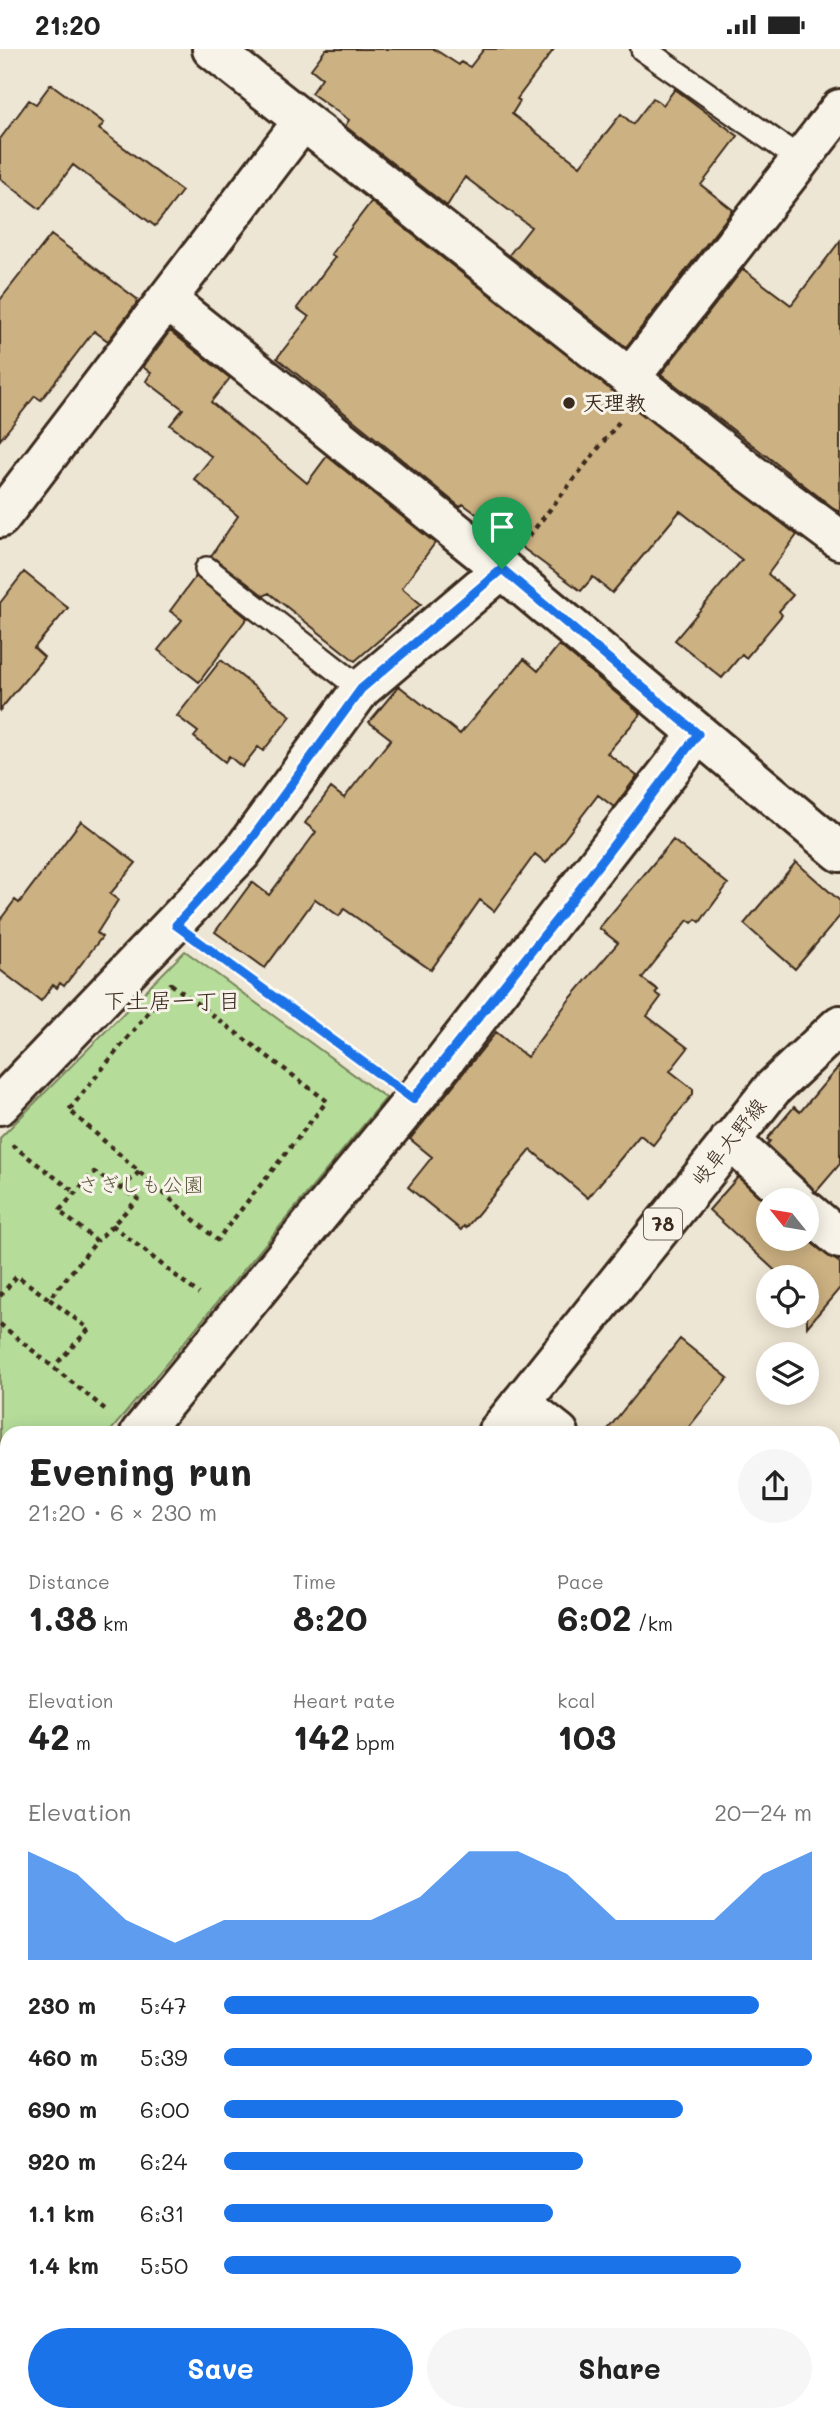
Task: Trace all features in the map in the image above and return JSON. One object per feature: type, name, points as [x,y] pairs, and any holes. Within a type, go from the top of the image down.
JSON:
[{"type":"street","points":[[212,49],[840,540]]},
{"type":"street","points":[[638,384],[840,109]]},
{"type":"street","points":[[0,518],[303,121]]},
{"type":"street","points":[[167,300],[502,569],[840,852]]},
{"type":"street","points":[[0,1105],[176,925],[242,852],[361,689],[502,569]]},
{"type":"street","points":[[128,1426],[233,1321],[561,914],[698,734]]},
{"type":"street","name":"岐阜大野線","points":[[503,1426],[772,1089],[840,1025]]},
{"type":"street","points":[[730,1140],[782,1188]]},
{"type":"street","points":[[819,1222],[840,1240]]},
{"type":"street","points":[[521,1403],[550,1426]]},
{"type":"lane","points":[[643,49],[802,160]]},
{"type":"lane","points":[[207,569],[361,689]]},
{"type":"path","points":[[502,569],[638,384]]},
{"type":"path","points":[[176,925],[413,1099]]},
{"type":"path","points":[[170,983],[327,1101],[216,1240],[139,1172],[69,1110],[170,983]]},
{"type":"path","points":[[11,1144],[76,1193]]},
{"type":"path","points":[[49,1299],[97,1241],[138,1199],[94,1172],[59,1211],[97,1241]]},
{"type":"path","points":[[121,1189],[139,1172]]},
{"type":"path","points":[[112,1225],[233,1321]]},
{"type":"path","points":[[0,1296],[17,1276],[89,1329],[58,1362]]},
{"type":"path","points":[[0,1324],[128,1426]]},
{"type":"green space","name":"さぎしも公園","points":[[185,951],[386,1098],[115,1426],[0,1426],[0,1138]]},
{"type":"building","points":[[326,49],[434,49],[459,65],[461,62],[470,67],[484,49],[554,49],[517,99],[520,101],[512,114],[580,166],[621,114],[633,124],[653,98],[663,105],[675,89],[738,136],[701,185],[733,210],[626,347],[509,255],[531,227],[465,177],[447,206],[345,126],[349,120],[311,93],[322,78],[311,69]]},
{"type":"building","points":[[51,84],[104,123],[99,129],[182,191],[155,226],[73,165],[40,209],[0,178],[0,139],[29,100],[36,104]]},
{"type":"building","points":[[371,202],[797,535],[768,574],[793,595],[779,611],[782,615],[746,658],[742,654],[722,678],[675,640],[742,560],[680,511],[612,593],[593,577],[581,591],[463,504],[460,507],[277,358],[309,317],[297,308],[335,257],[331,254]]},
{"type":"building","points":[[51,235],[137,299],[136,304],[108,341],[94,331],[41,400],[35,396],[0,440],[0,300]]},
{"type":"building","points":[[840,241],[840,513],[661,374],[743,269],[791,305]]},
{"type":"building","points":[[170,331],[230,378],[211,402],[307,483],[327,456],[435,543],[402,588],[421,604],[355,661],[269,593],[264,596],[211,556],[238,516],[194,479],[212,457],[170,425],[183,409],[146,381],[151,373],[143,367]]},
{"type":"building","points":[[24,572],[68,608],[34,648],[44,657],[0,710],[0,603]]},
{"type":"building","points":[[196,576],[247,618],[199,682],[158,650],[182,620],[170,611]]},
{"type":"building","points":[[559,645],[641,714],[607,753],[637,776],[614,807],[598,795],[546,863],[535,854],[494,911],[480,900],[431,970],[344,909],[339,916],[315,899],[265,968],[215,932],[252,882],[269,895],[316,832],[305,823],[331,788],[344,798],[391,739],[369,722],[399,686],[460,734],[524,659],[538,671]]},
{"type":"building","points":[[221,660],[291,716],[263,751],[258,747],[242,767],[229,756],[225,762],[194,737],[198,732],[177,716]]},
{"type":"building","points":[[81,821],[136,863],[110,894],[118,900],[97,933],[102,937],[64,986],[60,983],[57,988],[53,985],[41,1001],[0,970],[0,920],[15,900],[19,903]]},
{"type":"building","points":[[673,840],[728,884],[700,922],[696,919],[692,923],[688,920],[642,978],[658,990],[655,993],[661,997],[647,1016],[688,1048],[670,1071],[693,1089],[693,1094],[653,1145],[640,1135],[588,1198],[531,1150],[466,1228],[464,1226],[461,1230],[408,1187],[432,1157],[410,1139],[496,1032],[527,1057],[569,1000],[618,943],[599,928]]},
{"type":"building","points":[[796,862],[840,901],[840,916],[795,969],[744,924]]},
{"type":"building","points":[[840,1065],[840,1164],[819,1188],[812,1188],[767,1145],[770,1141],[767,1139],[794,1107],[800,1112]]},
{"type":"building","points":[[738,1177],[756,1194],[756,1251],[819,1251],[819,1248],[840,1263],[840,1288],[819,1313],[819,1265],[769,1265],[709,1210]]},
{"type":"building","points":[[680,1339],[728,1378],[690,1426],[611,1426]]},
{"type":"place","name":"天理教","points":[[569,403]]},
{"type":"district","name":"下土居一丁目","points":[[172,1001]]},
{"type":"route","points":[[502,569],[698,734],[561,914],[413,1099],[176,925],[242,852],[361,689],[502,569]]}]
